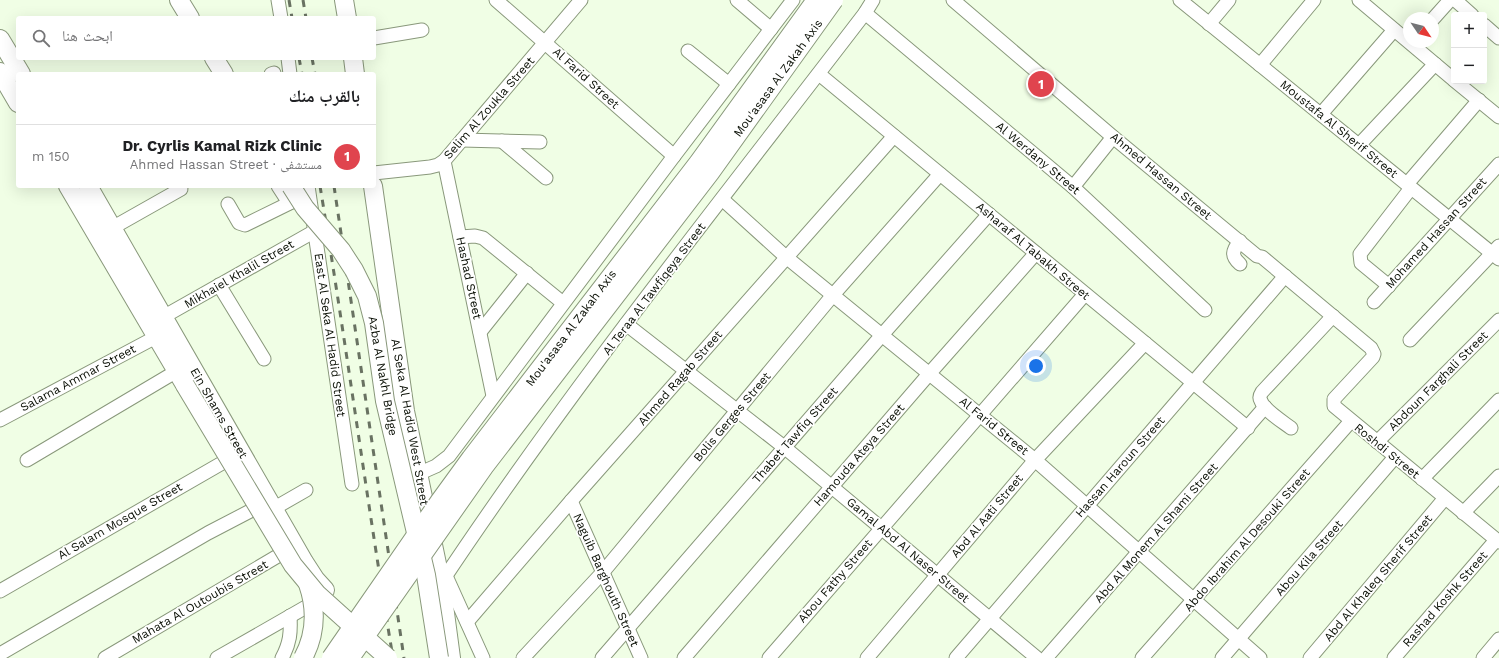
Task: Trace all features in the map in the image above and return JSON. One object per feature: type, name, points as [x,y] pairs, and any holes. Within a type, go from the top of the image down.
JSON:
[{"type":"main road","points":[[179,0],[189,16]]},
{"type":"main road","points":[[344,0],[347,16]]},
{"type":"main road","name":"Mou'asasa Al Zakah Axis","points":[[331,658],[471,458],[698,163],[816,0]]},
{"type":"main road","name":"Mou'asasa Al Zakah Axis","points":[[350,658],[484,467],[710,173],[834,0]]},
{"type":"main road","points":[[0,39],[20,72]]},
{"type":"main road","points":[[215,60],[223,72]]},
{"type":"main road","points":[[353,60],[355,72]]},
{"type":"main road","points":[[0,72],[16,100]]},
{"type":"main road","name":"Ein Shams Street","points":[[69,188],[181,378]]},
{"type":"main road","name":"Ein Shams Street","points":[[89,188],[241,452],[266,508],[295,546],[315,579],[328,594],[371,630],[375,640],[375,652],[372,658]]},
{"type":"main road","name":"Al Seka Al Hadid West Street","points":[[373,188],[405,411],[443,580],[451,658]]},
{"type":"main road","name":"Azba Al Nakhl Bridge","points":[[290,195],[305,208],[341,250],[354,270],[367,296],[374,323],[385,401],[426,576],[439,658]]},
{"type":"main road","points":[[181,378],[266,508],[286,555],[317,594],[388,658]]},
{"type":"main road","points":[[303,658],[313,634],[314,621],[312,596],[308,584]]},
{"type":"street","points":[[278,0],[281,16]]},
{"type":"street","name":"Al Farid Street","points":[[496,0],[674,156]]},
{"type":"street","name":"Selim Al Zoukla Street","points":[[376,173],[430,167],[438,165],[444,161],[581,0]]},
{"type":"street","points":[[737,0],[771,29]]},
{"type":"street","points":[[418,474],[436,466],[449,456],[793,0]]},
{"type":"street","name":"Al Teraa Al Tawfiqeya Street","points":[[443,580],[494,505],[626,324],[819,74],[874,0]]},
{"type":"street","name":"Ahmed Hassan Street","points":[[953,0],[1113,137],[1257,256],[1262,257],[1371,348]]},
{"type":"street","name":"Moustafa Al Sherif Street","points":[[1180,0],[1450,219],[1497,253]]},
{"type":"street","points":[[1209,24],[1229,0]]},
{"type":"street","points":[[1260,65],[1314,0]]},
{"type":"street","points":[[1359,0],[1403,37]]},
{"type":"street","points":[[1439,12],[1450,0]]},
{"type":"street","points":[[1455,0],[1469,12]]},
{"type":"street","name":"Al Werdany Street","points":[[865,13],[1073,187],[1205,310]]},
{"type":"street","points":[[1487,28],[1499,38]]},
{"type":"street","points":[[376,38],[422,30]]},
{"type":"street","points":[[1321,114],[1394,30]]},
{"type":"street","points":[[1417,48],[1451,78]]},
{"type":"street","points":[[688,51],[729,84]]},
{"type":"street","points":[[288,60],[290,72]]},
{"type":"street","points":[[1359,145],[1435,64]]},
{"type":"street","name":"Asharaf Al Tabakh Street","points":[[819,74],[1248,428]]},
{"type":"street","points":[[1458,84],[1499,117]]},
{"type":"street","points":[[1389,286],[1361,263],[1360,254],[1362,249],[1409,186],[1478,100]]},
{"type":"street","name":"Ahmed Ragab Street","points":[[467,622],[571,501],[894,136]]},
{"type":"street","points":[[1073,187],[1113,137]]},
{"type":"street","points":[[462,140],[540,142]]},
{"type":"street","points":[[502,141],[546,178]]},
{"type":"street","name":"Hashad Street","points":[[444,161],[493,396]]},
{"type":"street","name":"Mohamed Hassan Street","points":[[1374,302],[1499,164]]},
{"type":"street","name":"Bolis Gerges Street","points":[[523,658],[603,572],[833,295],[940,174]]},
{"type":"street","points":[[281,188],[290,195]]},
{"type":"street","points":[[112,228],[181,189]]},
{"type":"street","points":[[228,204],[239,223],[245,225],[290,195],[308,190]]},
{"type":"street","name":"East Al Seka Al Hadid Street","points":[[308,190],[352,484]]},
{"type":"street","name":"Al Farid Street","points":[[722,199],[786,257],[1035,460],[1260,658]]},
{"type":"street","name":"Thabet Tawfiq Street","points":[[602,658],[784,447],[989,214]]},
{"type":"street","name":"Mikhaiel Khalil Street","points":[[164,317],[315,231]]},
{"type":"street","points":[[460,237],[475,236],[482,238],[563,303]]},
{"type":"street","points":[[1240,242],[1233,252],[1233,256],[1240,264]]},
{"type":"street","name":"Hamouda Ateya Street","points":[[684,658],[929,374],[1036,253]]},
{"type":"street","points":[[1410,340],[1497,253]]},
{"type":"street","points":[[480,332],[527,273]]},
{"type":"street","name":"Hassan Haroun Street","points":[[956,658],[1285,276]]},
{"type":"street","points":[[219,285],[264,359]]},
{"type":"street","name":"Abou Fathy Street","points":[[769,658],[1085,294]]},
{"type":"street","points":[[1291,428],[1265,407],[1260,398],[1262,392],[1333,316]]},
{"type":"street","name":"Abdoun Farghali Street","points":[[1377,442],[1499,320]]},
{"type":"street","name":"Gamal Abd Al Naser Street","points":[[626,324],[784,447],[1037,658]]},
{"type":"street","name":"Salama Ammar Street","points":[[0,420],[156,337]]},
{"type":"street","name":"Abd Al Aati Street","points":[[867,658],[1035,460],[1145,343]]},
{"type":"street","name":"Roshdi Street","points":[[1371,348],[1374,354],[1373,357],[1333,401],[1335,408],[1498,541]]},
{"type":"street","points":[[27,460],[181,378]]},
{"type":"street","points":[[1422,479],[1499,400]]},
{"type":"street","name":"Abd Al Monem Al Shami Street","points":[[1046,658],[1265,407]]},
{"type":"street","name":"Abdo Ibrahim Al Desouki Street","points":[[1142,658],[1351,421]]},
{"type":"street","name":"Al Salam Mosque Street","points":[[0,590],[241,452]]},
{"type":"street","name":"Abou Kila Street","points":[[1222,658],[1396,458]]},
{"type":"street","points":[[1463,513],[1499,476]]},
{"type":"street","points":[[0,654],[208,533],[306,490]]},
{"type":"street","name":"Abd Al Khaleq Sherif Street","points":[[1310,658],[1445,498]]},
{"type":"street","name":"Naguib Barghouth Street","points":[[571,501],[641,658]]},
{"type":"street","name":"Rashad Koshk Street","points":[[1394,658],[1498,541]]},
{"type":"street","name":"Mahata Al Outoubis Street","points":[[105,658],[295,546]]},
{"type":"street","points":[[443,580],[467,622],[483,658]]},
{"type":"street","points":[[217,658],[328,594]]},
{"type":"street","points":[[282,658],[287,648],[291,632],[290,616]]},
{"type":"street","points":[[1483,658],[1499,639]]},
{"type":"railway","points":[[289,0],[292,16]]},
{"type":"railway","points":[[303,0],[306,16]]},
{"type":"railway","points":[[299,60],[302,72]]},
{"type":"railway","points":[[312,60],[315,72]]},
{"type":"railway","points":[[320,188],[393,658]]},
{"type":"railway","points":[[334,188],[404,658]]},
{"type":"place","name":"Dr. Cyrlis Kamal Rizk Clinic","points":[[1041,84]]}]
